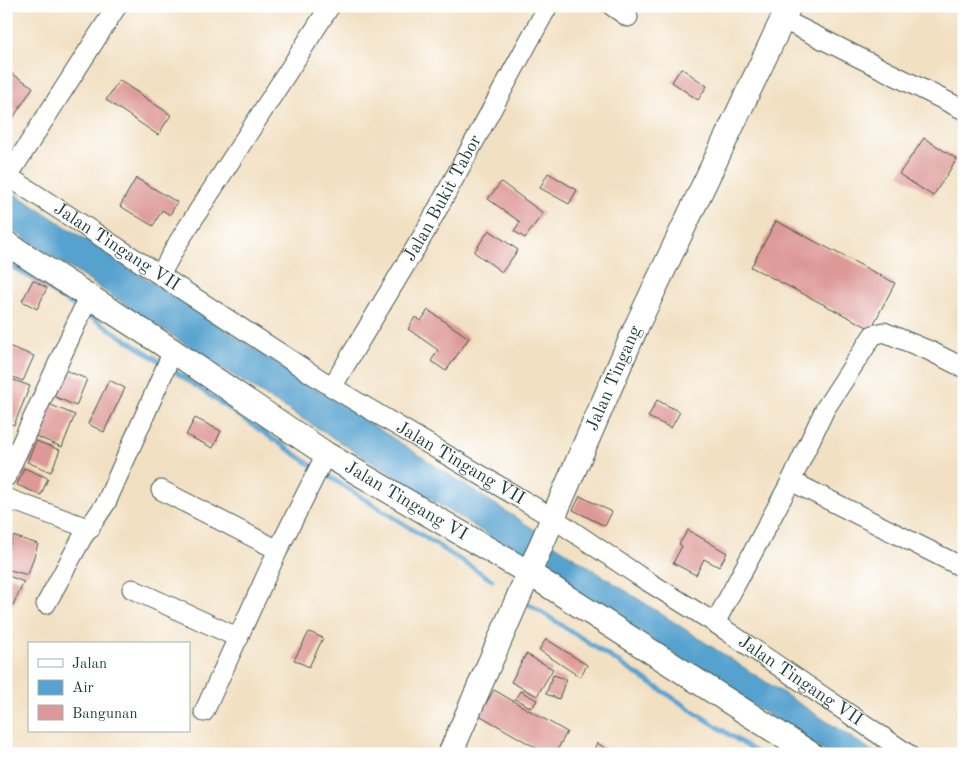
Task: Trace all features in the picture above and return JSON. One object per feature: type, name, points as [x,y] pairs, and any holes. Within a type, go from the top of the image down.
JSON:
[{"type":"main road","name":"Jalan Tingang","points":[[450,754],[638,323],[786,13]]},
{"type":"main road","name":"Jalan Tingang VI","points":[[6,243],[173,351],[326,454],[531,568],[811,754]]},
{"type":"street","points":[[7,176],[117,6]]},
{"type":"street","points":[[160,275],[179,241],[330,6]]},
{"type":"street","name":"Jalan Bukit Tabor","points":[[332,387],[425,232],[548,6]]},
{"type":"street","points":[[612,6],[628,17]]},
{"type":"street","points":[[786,13],[964,110]]},
{"type":"street","name":"Jalan Tingang VII","points":[[7,176],[549,527],[640,576],[715,623],[908,754]]},
{"type":"street","points":[[6,477],[89,296]]},
{"type":"street","points":[[715,623],[791,481],[825,409],[874,335],[884,332],[964,368]]},
{"type":"street","points":[[46,604],[82,538],[90,529],[106,503],[173,351]]},
{"type":"street","points":[[204,712],[278,550],[326,454]]},
{"type":"street","points":[[791,481],[964,568]]},
{"type":"street","points":[[161,490],[278,550]]},
{"type":"street","points":[[6,498],[90,529]]},
{"type":"street","points":[[132,589],[239,638]]},
{"type":"water","points":[[6,188],[877,754],[828,754],[525,558],[223,369],[6,226]]},
{"type":"building","points":[[681,68],[707,86],[698,100],[672,82]]},
{"type":"building","points":[[6,70],[33,87],[8,126],[6,125]]},
{"type":"building","points":[[119,80],[171,115],[158,135],[106,100]]},
{"type":"building","points":[[924,138],[957,159],[933,196],[899,174]]},
{"type":"building","points":[[548,173],[577,190],[569,204],[540,188]]},
{"type":"building","points":[[136,178],[177,202],[170,215],[162,210],[153,226],[120,206]]},
{"type":"building","points":[[501,182],[543,213],[525,238],[514,231],[520,222],[488,199]]},
{"type":"building","points":[[776,221],[895,283],[871,329],[751,267]]},
{"type":"building","points":[[489,230],[518,250],[502,272],[474,252]]},
{"type":"building","points":[[33,280],[47,288],[37,309],[22,301]]},
{"type":"building","points":[[428,310],[469,338],[446,371],[431,361],[438,350],[408,329],[415,317],[421,321]]},
{"type":"building","points":[[6,345],[34,356],[23,381],[6,374]]},
{"type":"building","points":[[62,369],[87,379],[76,406],[51,395]]},
{"type":"building","points":[[6,377],[30,386],[14,425],[6,422]]},
{"type":"building","points":[[109,380],[125,388],[104,432],[88,424]]},
{"type":"building","points":[[657,400],[680,412],[671,428],[648,417]]},
{"type":"building","points":[[46,403],[75,415],[62,447],[33,435]]},
{"type":"building","points":[[195,418],[221,431],[213,448],[186,435]]},
{"type":"building","points":[[6,428],[10,430],[6,440]]},
{"type":"building","points":[[36,441],[60,450],[51,472],[27,462]]},
{"type":"building","points":[[24,468],[48,478],[41,495],[17,485]]},
{"type":"building","points":[[580,496],[612,512],[605,526],[573,510]]},
{"type":"building","points":[[688,530],[727,553],[719,567],[704,559],[696,575],[673,563],[682,546],[679,544]]},
{"type":"building","points":[[13,536],[38,544],[28,575],[6,569],[6,556]]},
{"type":"building","points":[[6,575],[24,582],[13,605],[6,602]]},
{"type":"building","points":[[309,632],[323,638],[309,667],[294,660]]},
{"type":"building","points":[[546,639],[587,665],[580,677],[539,650]]},
{"type":"building","points":[[526,654],[553,669],[537,696],[511,682]]},
{"type":"building","points":[[553,675],[566,679],[559,699],[546,694]]},
{"type":"building","points":[[494,690],[567,732],[555,754],[547,754],[479,715]]},
{"type":"building","points":[[520,691],[537,700],[532,708],[515,699]]},
{"type":"building","points":[[597,743],[615,754],[591,754]]},
{"type":"waterway","points":[[6,262],[167,366],[314,467]]},
{"type":"waterway","points":[[322,472],[492,580]]},
{"type":"waterway","points":[[523,600],[759,754]]}]
